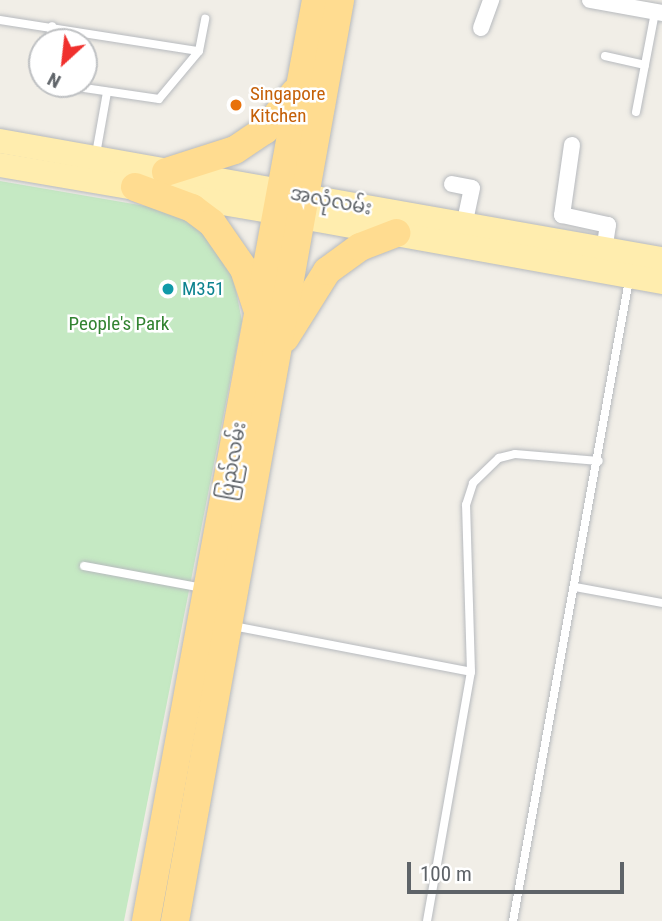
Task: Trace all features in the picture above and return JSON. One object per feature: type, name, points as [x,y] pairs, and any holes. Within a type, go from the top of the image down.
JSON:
[{"type":"highway","name":"ပြည်လမ်း","points":[[175,921],[229,625],[270,365],[290,204],[299,87],[316,0]]},
{"type":"highway","name":"ပြည်လမ်း","points":[[146,921],[260,316],[340,0]]},
{"type":"highway","points":[[166,172],[235,150],[265,130],[299,87]]},
{"type":"highway","points":[[135,187],[192,208],[212,223],[244,270],[260,316]]},
{"type":"highway","points":[[270,365],[327,271],[360,247],[396,233]]},
{"type":"main road","name":"အလုံလမ်း","points":[[0,141],[93,170],[135,187],[464,225],[604,250],[662,282]]},
{"type":"main road","name":"အလုံလမ်း","points":[[0,165],[166,172],[396,233],[632,264],[662,259]]},
{"type":"street","points":[[481,28],[491,0]]},
{"type":"street","points":[[590,0],[660,12]]},
{"type":"street","points":[[572,145],[562,215],[608,225],[604,250]]},
{"type":"street","points":[[452,184],[472,188],[464,225]]},
{"type":"lane","points":[[636,112],[645,65],[660,12]]},
{"type":"lane","points":[[98,91],[159,99],[199,51],[205,19]]},
{"type":"lane","points":[[0,20],[199,51]]},
{"type":"lane","points":[[605,56],[645,65]]},
{"type":"lane","points":[[93,170],[107,92]]},
{"type":"lane","points":[[513,921],[599,461],[632,264]]},
{"type":"lane","points":[[427,921],[471,672],[466,505],[473,483],[499,458],[515,454],[599,461]]},
{"type":"lane","points":[[84,566],[209,589]]},
{"type":"lane","points":[[575,587],[662,603]]},
{"type":"lane","points":[[229,625],[471,672]]},
{"type":"green space","name":"People's Park","points":[[0,181],[186,213],[230,261],[242,321],[124,921],[0,921]]},
{"type":"place","name":"Singapore Kitchen","points":[[236,105]]},
{"type":"place","name":"M351","points":[[168,289]]}]
